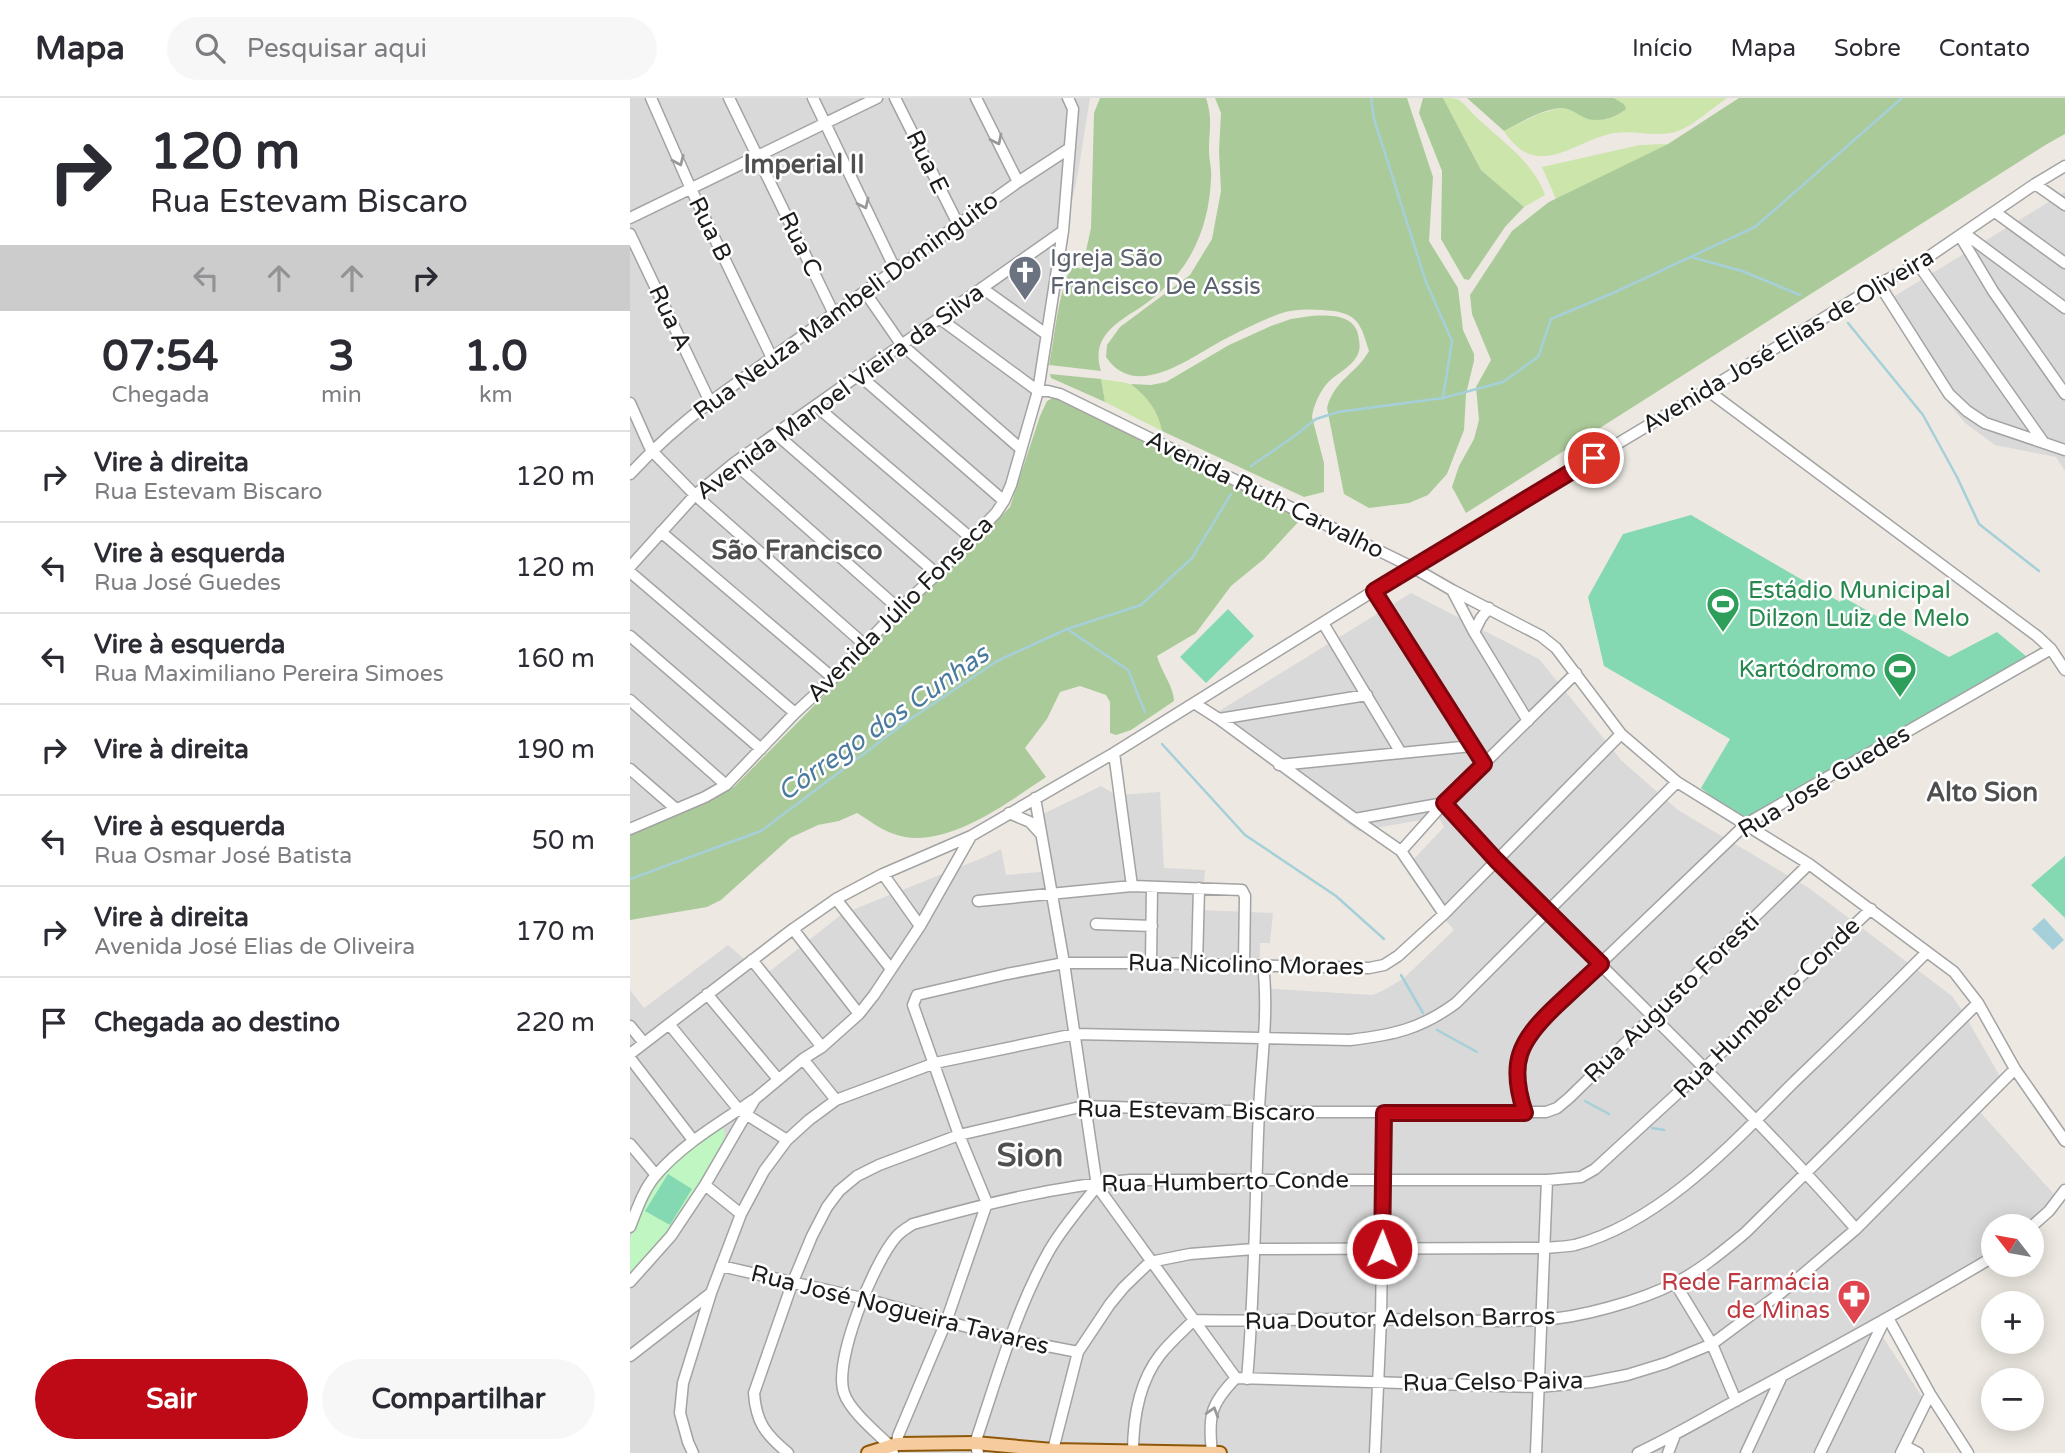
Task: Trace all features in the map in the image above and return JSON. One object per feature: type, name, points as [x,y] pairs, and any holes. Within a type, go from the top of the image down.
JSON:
[{"type":"main road","points":[[869,1453],[893,1448],[1220,1453]]},
{"type":"street","name":"Rua B","points":[[651,98],[691,189],[772,358]]},
{"type":"street","name":"Rua C","points":[[729,98],[834,314]]},
{"type":"street","points":[[813,98],[895,271]]},
{"type":"street","points":[[630,218],[877,98]]},
{"type":"street","name":"Rua E","points":[[895,98],[958,226]]},
{"type":"street","points":[[976,98],[1018,182]]},
{"type":"street","name":"Avenida Júlio Fonseca","points":[[630,829],[705,797],[726,785],[899,609],[972,539],[1004,501],[1038,391],[1063,231],[1073,109],[1068,98]]},
{"type":"street","points":[[1073,109],[1076,98]]},
{"type":"street","name":"Rua Neuza Mambeli Dominguito","points":[[630,474],[651,450],[710,402],[1018,182],[1070,148]]},
{"type":"street","name":"Avenida José Elias de Oliveira","points":[[630,1056],[707,994],[836,899],[883,874],[971,836],[1114,753],[1412,567],[1879,284],[1918,264],[2065,166]]},
{"type":"street","points":[[2035,184],[2065,205]]},
{"type":"street","points":[[1995,212],[2065,263]]},
{"type":"street","name":"Avenida Manoel Vieira da Silva","points":[[630,570],[695,495],[734,463],[1063,231]]},
{"type":"street","name":"Rua A","points":[[630,234],[710,402]]},
{"type":"street","points":[[1962,234],[2063,308]]},
{"type":"street","points":[[1962,234],[2007,311],[2065,394]]},
{"type":"street","points":[[1918,264],[2043,443]]},
{"type":"street","points":[[1879,284],[1949,394],[1967,411],[1986,422],[2065,450]]},
{"type":"street","points":[[982,288],[1046,334]]},
{"type":"street","points":[[865,292],[901,344],[1021,449]]},
{"type":"street","points":[[939,318],[1038,391]]},
{"type":"street","points":[[859,375],[1004,501]]},
{"type":"street","points":[[1707,390],[2037,636],[2062,659],[2065,670]]},
{"type":"street","name":"Avenida Ruth Carvalho","points":[[1038,391],[1060,394],[1412,567],[1541,636],[1556,648],[1621,734],[1677,782],[1810,864],[1954,972],[1978,1003],[2015,1069],[2065,1141]]},
{"type":"street","points":[[630,403],[651,450],[695,495],[865,645]]},
{"type":"street","points":[[816,406],[972,539]]},
{"type":"street","points":[[776,434],[937,574]]},
{"type":"street","points":[[734,463],[899,609]]},
{"type":"street","points":[[661,532],[833,678]]},
{"type":"street","points":[[630,570],[795,713]]},
{"type":"street","points":[[1452,590],[1528,721]]},
{"type":"street","points":[[1374,591],[1484,764]]},
{"type":"street","points":[[1474,632],[1489,608]]},
{"type":"street","points":[[1323,624],[1401,753]]},
{"type":"street","points":[[630,636],[761,749]]},
{"type":"street","name":"Rua José Guedes","points":[[1525,1113],[1516,1079],[1519,1058],[1536,1025],[1746,824],[2051,649]]},
{"type":"street","points":[[1401,851],[1444,803],[1576,673]]},
{"type":"street","points":[[1219,719],[1367,695]]},
{"type":"street","points":[[630,700],[726,785]]},
{"type":"street","points":[[1194,703],[1401,851],[1444,914]]},
{"type":"street","name":"Rua Nicolino Moraes","points":[[935,1063],[913,1005],[917,995],[1007,974],[1064,963],[1369,968],[1384,965],[1398,956],[1444,914],[1621,734]]},
{"type":"street","points":[[1279,765],[1472,746]]},
{"type":"street","points":[[1114,753],[1132,886]]},
{"type":"street","points":[[630,769],[676,810]]},
{"type":"street","points":[[693,1453],[680,1413],[683,1383],[711,1293],[741,1214],[764,1171],[787,1140],[836,1100],[935,1063],[1074,1034],[1350,1040],[1384,1036],[1423,1024],[1456,1003],[1677,782]]},
{"type":"street","points":[[1035,798],[1064,963],[1096,1185],[1150,1262],[1242,1378]]},
{"type":"street","points":[[1355,819],[1444,803]]},
{"type":"street","points":[[1444,803],[1496,860],[1807,1172],[1856,1229]]},
{"type":"street","points":[[1009,813],[1030,822],[1043,837]]},
{"type":"street","points":[[630,1282],[671,1236],[705,1185],[742,1112],[778,1079],[822,1047],[859,1014],[874,995],[920,926],[971,836]]},
{"type":"street","name":"Rua Augusto Foresti","points":[[1525,1113],[1546,1112],[1557,1108],[1810,864]]},
{"type":"street","points":[[883,874],[920,926]]},
{"type":"street","points":[[978,901],[1132,886],[1242,890],[1245,896],[1244,965]]},
{"type":"street","points":[[1152,887],[1152,963]]},
{"type":"street","points":[[1197,964],[1199,888]]},
{"type":"street","points":[[836,899],[891,969]]},
{"type":"street","name":"Rua Humberto Conde","points":[[893,1448],[851,1406],[841,1381],[846,1350],[862,1298],[894,1239],[913,1224],[987,1203],[1130,1180],[1547,1180],[1581,1177],[1595,1169],[1704,1069],[1871,909]]},
{"type":"street","points":[[1096,924],[1152,926]]},
{"type":"street","points":[[793,929],[859,1014]]},
{"type":"street","points":[[1053,1451],[1078,1352],[1110,1304],[1150,1262],[1191,1254],[1254,1249],[1543,1248],[1573,1245],[1598,1236],[1640,1216],[1681,1189],[1756,1120],[1927,952]]},
{"type":"street","points":[[752,960],[822,1047]]},
{"type":"street","points":[[1212,1453],[1209,1427],[1212,1412],[1223,1391],[1242,1378],[1252,1322],[1264,1037],[1263,965]]},
{"type":"street","points":[[707,994],[778,1079]]},
{"type":"street","name":"Rua Doutor Adelson Barros","points":[[1194,1320],[1541,1320],[1583,1314],[1627,1302],[1675,1283],[1712,1261],[1745,1233],[1978,1003]]},
{"type":"street","points":[[669,1024],[742,1112],[787,1140]]},
{"type":"street","points":[[630,1026],[643,1043]]},
{"type":"street","points":[[630,1056],[693,1140]]},
{"type":"street","points":[[803,1059],[836,1100]]},
{"type":"street","points":[[893,1448],[946,1322],[987,1203],[959,1135],[935,1063]]},
{"type":"street","name":"Rua Celso Paiva","points":[[1242,1378],[1538,1387],[1591,1382],[1627,1375],[1665,1363],[1712,1344],[1782,1292],[1856,1229],[2015,1069]]},
{"type":"street","name":"Rua Estevam Biscaro","points":[[788,1453],[774,1442],[763,1428],[755,1411],[754,1392],[792,1284],[827,1207],[839,1191],[879,1165],[959,1135],[1084,1106],[1259,1112],[1525,1113]]},
{"type":"street","points":[[630,1227],[656,1175],[693,1140],[742,1112]]},
{"type":"street","points":[[1375,1453],[1381,1319],[1384,1113]]},
{"type":"street","points":[[630,1144],[656,1175]]},
{"type":"street","points":[[1536,1453],[1547,1180]]},
{"type":"street","points":[[705,1185],[741,1214]]},
{"type":"street","points":[[977,1448],[1010,1339],[1048,1253],[1096,1185]]},
{"type":"street","points":[[2044,1215],[2065,1190]]},
{"type":"street","points":[[1638,1453],[1781,1378],[1981,1264]]},
{"type":"street","name":"Rua José Nogueira Tavares","points":[[721,1266],[862,1298],[1010,1339],[1078,1352]]},
{"type":"street","points":[[1675,1283],[1712,1344],[1736,1401]]},
{"type":"street","points":[[630,1356],[711,1293]]},
{"type":"street","points":[[1886,1319],[1968,1453]]},
{"type":"street","points":[[1820,1453],[1886,1319]]},
{"type":"street","points":[[1133,1452],[1134,1426],[1142,1387],[1161,1354],[1194,1320]]},
{"type":"street","points":[[1746,1453],[1781,1378]]},
{"type":"street","points":[[1918,1453],[1903,1450],[1930,1394]]},
{"type":"street","points":[[1668,1453],[1675,1435]]},
{"type":"shaded area","points":[[630,98],[1090,98],[1078,173],[1021,449],[996,517],[713,802],[630,836]]},
{"type":"shaded area","points":[[2065,192],[2065,471],[2056,457],[1995,445],[1965,423],[1946,400],[1885,302]]},
{"type":"shaded area","points":[[1411,593],[1539,659],[1622,761],[1678,810],[1809,888],[1952,996],[2005,1085],[1980,1112],[2060,1201],[2044,1215],[1981,1214],[1981,1266],[1877,1328],[1922,1397],[1898,1446],[1909,1453],[630,1453],[630,990],[644,1008],[728,945],[749,963],[760,979],[842,914],[1001,849],[1006,875],[1051,871],[1043,814],[1101,786],[1116,795],[1160,792],[1164,868],[1205,870],[1202,910],[1273,913],[1270,943],[1260,943],[1259,988],[1373,995],[1404,978],[1454,930],[1408,865],[1444,827],[1439,817],[1358,831],[1210,720],[1211,716]]},
{"type":"green space","points":[[1100,98],[1206,98],[1210,119],[1211,175],[1202,230],[1191,255],[1166,287],[1119,321],[1104,337],[1100,346],[1101,371],[1049,365],[1063,288],[1072,266],[1082,269],[1091,228],[1094,113]]},
{"type":"green space","points":[[1215,98],[1407,98],[1433,177],[1429,241],[1458,288],[1463,330],[1474,354],[1466,394],[1464,430],[1447,474],[1428,495],[1409,503],[1369,508],[1344,494],[1327,408],[1330,398],[1340,384],[1369,351],[1359,325],[1342,313],[1317,310],[1284,312],[1181,364],[1148,376],[1133,376],[1118,370],[1106,357],[1107,345],[1120,327],[1190,275],[1212,239],[1221,191],[1221,113]]},
{"type":"green space","points":[[1423,98],[1443,98],[1481,170],[1524,207],[1505,227],[1469,280],[1464,279],[1441,239],[1442,171],[1419,113]]},
{"type":"green space","points":[[1443,98],[1461,102],[1515,152],[1533,172],[1545,195],[1524,207],[1481,170]]},
{"type":"green space","points":[[1467,98],[1614,98],[1624,104],[1626,109],[1612,117],[1596,120],[1567,109],[1553,109],[1504,131]]},
{"type":"green space","points":[[1614,98],[1727,98],[1678,131],[1663,134],[1614,133],[1556,154],[1529,154],[1517,146],[1504,131],[1539,114],[1560,108],[1567,108],[1587,119],[1607,119],[1624,104]]},
{"type":"green space","points":[[1739,98],[2065,98],[2065,134],[1466,513],[1452,487],[1459,466],[1474,439],[1479,420],[1476,387],[1491,360],[1472,314],[1470,295],[1512,231],[1549,202],[1668,144]]},
{"type":"green space","points":[[1668,144],[1556,199],[1542,167],[1640,145]]},
{"type":"green space","points":[[1311,316],[1334,316],[1348,321],[1357,331],[1360,344],[1354,361],[1323,389],[1312,417],[1324,463],[1324,492],[1304,497],[1162,431],[1151,405],[1131,384],[1151,385],[1166,382],[1229,345],[1271,326]]},
{"type":"green space","points":[[1050,374],[1101,379],[1105,402],[1051,378]]},
{"type":"green space","points":[[1101,379],[1127,383],[1143,392],[1156,410],[1162,431],[1105,402]]},
{"type":"green space","points":[[1053,398],[1301,519],[1264,559],[1231,586],[1196,633],[1157,656],[1174,701],[1131,730],[1116,735],[1110,733],[1110,702],[1106,695],[1080,686],[1060,692],[1047,719],[1025,748],[1046,777],[974,822],[953,831],[913,838],[889,832],[857,813],[839,821],[818,825],[790,838],[721,900],[707,907],[630,920],[630,833],[734,787],[1010,507],[1040,416],[1047,401]]},
{"type":"green space","name":"Estádio Municipal Dilzon Luiz de Melo","points":[[1691,515],[1840,602],[1843,597],[1949,657],[1997,632],[2027,657],[1752,816],[1738,815],[1701,788],[1730,739],[1604,666],[1588,597],[1623,534]]},
{"type":"green space","points":[[1228,609],[1254,636],[1206,683],[1180,657]]},
{"type":"green space","points":[[2065,856],[2065,918],[2031,885]]},
{"type":"green space","points":[[721,1127],[724,1129],[725,1139],[675,1224],[630,1273],[630,1239],[646,1197],[663,1172]]},
{"type":"green space","points":[[668,1174],[692,1189],[670,1225],[645,1211]]},
{"type":"water","points":[[2044,918],[2064,940],[2053,950],[2032,929]]},
{"type":"waterway","points":[[1371,98],[1374,119],[1426,282],[1452,341],[1443,398]]},
{"type":"waterway","name":"Córrego dos Cunhas","points":[[1251,466],[1316,419],[1338,412],[1443,398],[1503,382],[1538,357],[1551,319],[1755,227],[1902,98]]},
{"type":"waterway","points":[[1691,257],[1742,271],[1800,295]]},
{"type":"waterway","points":[[1848,323],[1923,415],[1979,524],[2039,571]]},
{"type":"waterway","name":"Córrego dos Cunhas","points":[[630,879],[761,831],[906,722],[997,661],[1067,629],[1141,605],[1192,558],[1231,494]]},
{"type":"waterway","points":[[1067,629],[1128,670],[1145,712]]},
{"type":"waterway","points":[[1162,744],[1245,835],[1336,896],[1384,939]]},
{"type":"waterway","points":[[1401,975],[1423,1013]]},
{"type":"waterway","points":[[1437,1030],[1477,1052]]},
{"type":"waterway","points":[[1585,1101],[1609,1114]]},
{"type":"waterway","points":[[1652,1128],[1664,1130]]},
{"type":"place","name":"Igreja São Francisco De Assis","points":[[1025,302]]},
{"type":"place","name":"Estádio Municipal Dilzon Luiz de Melo","points":[[1723,634]]},
{"type":"place","name":"Kartódromo","points":[[1900,699]]},
{"type":"place","name":"Rede Farmácia de Minas","points":[[1854,1326]]},
{"type":"district","name":"Imperial II","points":[[804,164]]},
{"type":"district","name":"São Francisco","points":[[797,550]]},
{"type":"district","name":"Alto Sion","points":[[1982,792]]},
{"type":"district","name":"Sion","points":[[1030,1156]]},
{"type":"route","points":[[1382,1249],[1384,1113],[1525,1113],[1516,1079],[1525,1042],[1536,1025],[1601,964],[1496,860],[1444,803],[1484,764],[1374,591],[1594,458]]}]
